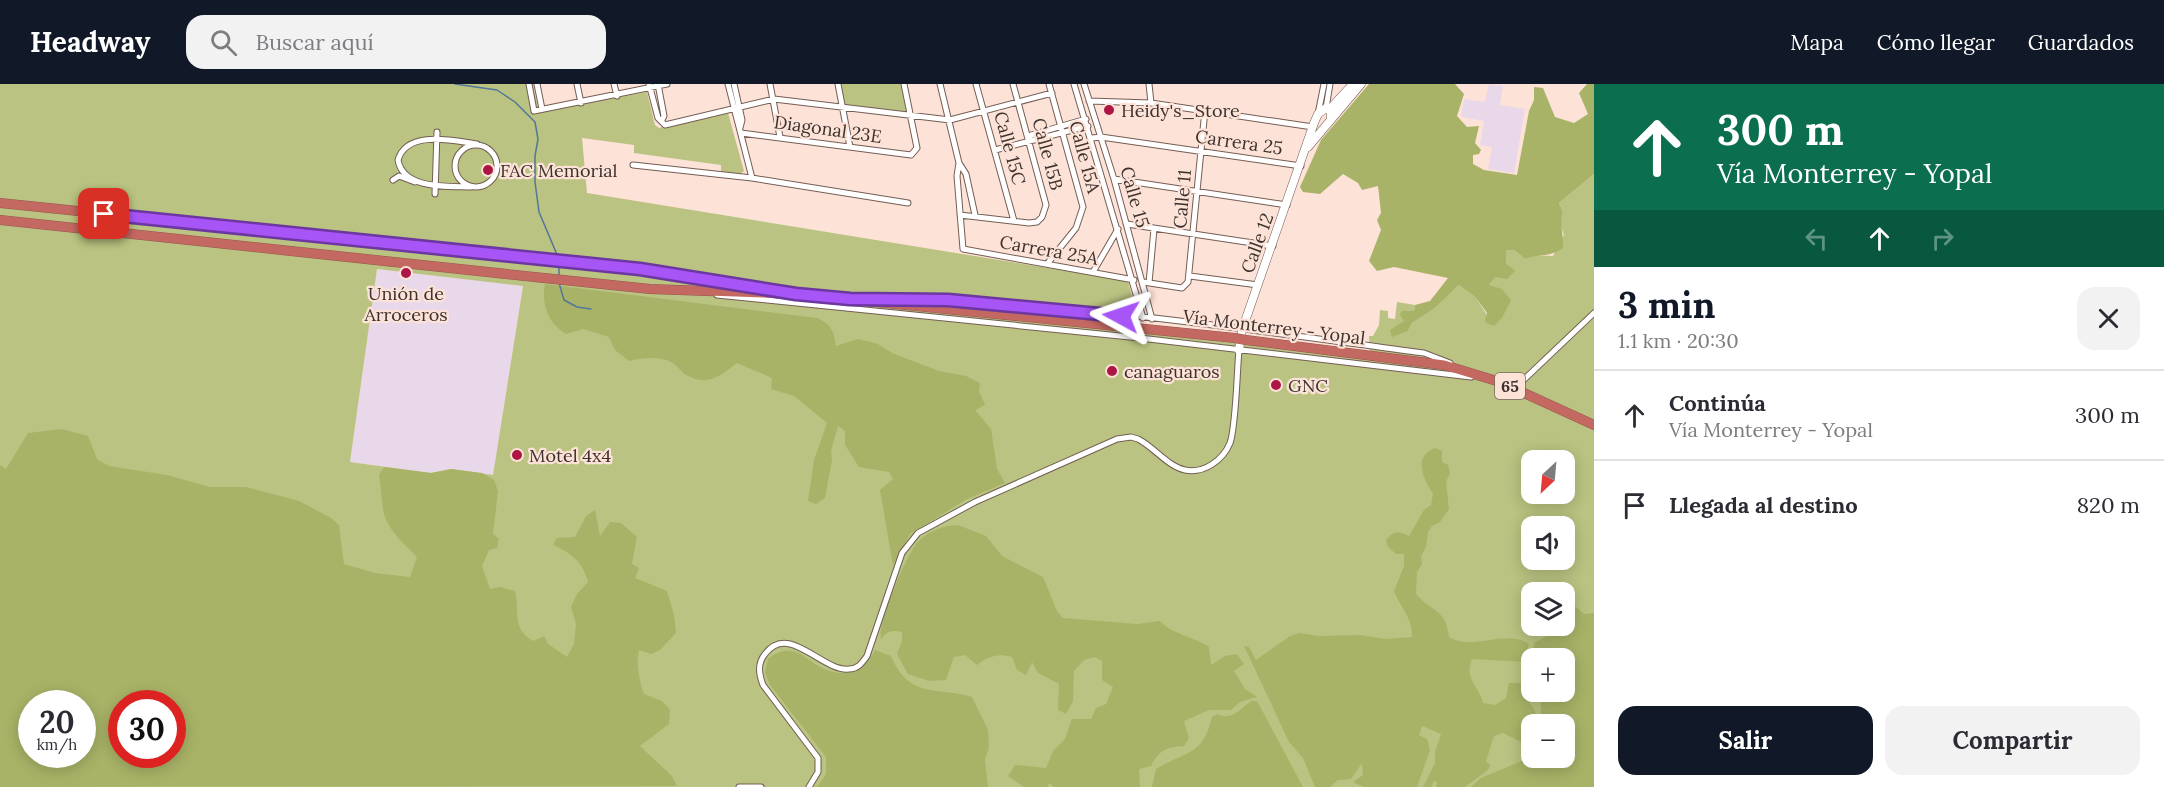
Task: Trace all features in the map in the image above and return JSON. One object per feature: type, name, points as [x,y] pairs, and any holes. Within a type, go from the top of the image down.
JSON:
[{"type":"highway","name":"Vía Monterrey - Yopal","points":[[0,203],[640,269],[796,294]]},
{"type":"highway","name":"Vía Monterrey - Yopal","points":[[0,220],[576,282],[650,289],[796,294],[1235,338],[1421,360],[1512,386],[1594,425]]},
{"type":"main road","points":[[1331,119],[1324,111],[1353,84]]},
{"type":"main road","points":[[1307,148],[1361,84]]},
{"type":"main road","name":"Calle 12","points":[[1239,350],[1242,330],[1313,127],[1324,111]]},
{"type":"street","points":[[529,84],[534,111],[668,84]]},
{"type":"street","points":[[537,84],[542,109]]},
{"type":"street","points":[[577,84],[581,103]]},
{"type":"street","points":[[614,84],[617,96]]},
{"type":"street","points":[[728,84],[736,108]]},
{"type":"street","points":[[734,84],[740,131],[752,178]]},
{"type":"street","points":[[770,84],[780,137]]},
{"type":"street","points":[[838,84],[850,147]]},
{"type":"street","points":[[904,84],[911,116]]},
{"type":"street","points":[[932,84],[940,85],[959,163],[966,174],[975,215]]},
{"type":"street","name":"Calle 15C","points":[[976,84],[1014,221]]},
{"type":"street","name":"Calle 15B","points":[[1013,84],[1046,206],[1042,217],[1029,223],[1014,221]]},
{"type":"street","name":"Calle 15A","points":[[1047,264],[1069,238],[1082,214],[1081,199],[1048,84]]},
{"type":"street","name":"Calle 15","points":[[1074,84],[1134,280],[1143,318]]},
{"type":"street","name":"Calle 15","points":[[1084,84],[1146,283],[1152,319]]},
{"type":"street","points":[[1149,84],[1151,103]]},
{"type":"street","points":[[1324,84],[1324,111]]},
{"type":"street","points":[[1324,111],[1330,84]]},
{"type":"street","points":[[658,85],[664,116],[662,120]]},
{"type":"street","points":[[650,86],[658,118],[664,124],[774,99],[950,120],[1052,93]]},
{"type":"street","points":[[1081,104],[1089,101],[1151,103],[1313,127]]},
{"type":"street","name":"Calle 11","points":[[1146,283],[1182,288],[1186,286],[1190,276],[1205,110]]},
{"type":"street","name":"Diagonal 23E","points":[[740,131],[911,155],[917,148],[911,116]]},
{"type":"street","points":[[995,150],[1028,140],[1033,141],[1086,119]]},
{"type":"street","points":[[1061,129],[1088,126]]},
{"type":"street","points":[[435,194],[433,186],[437,132]]},
{"type":"street","points":[[1092,138],[1101,136]]},
{"type":"street","name":"Carrera 25","points":[[1101,136],[1301,166]]},
{"type":"street","points":[[393,180],[399,176],[433,186],[479,188],[493,178],[497,166],[492,151],[477,144],[437,139],[413,144],[401,152],[398,160],[406,173],[433,186]]},
{"type":"street","points":[[471,187],[459,179],[456,162],[464,148],[477,144]]},
{"type":"street","points":[[959,163],[957,172],[960,215],[1014,221]]},
{"type":"street","points":[[633,165],[752,178],[908,203]]},
{"type":"street","points":[[1114,179],[1287,205]]},
{"type":"street","points":[[1114,214],[1124,213]]},
{"type":"street","name":"Carrera 25A","points":[[960,215],[961,245],[967,251],[1134,280]]},
{"type":"street","points":[[1127,224],[1273,246]]},
{"type":"street","points":[[1093,272],[1118,229]]},
{"type":"street","points":[[1146,283],[1154,229]]},
{"type":"street","points":[[1190,276],[1258,285]]},
{"type":"street","name":"65","points":[[650,289],[1422,370],[1512,386]]},
{"type":"street","name":"65","points":[[850,299],[948,300],[1152,319],[1424,353],[1482,376]]},
{"type":"street","points":[[1512,386],[1594,313]]},
{"type":"street","points":[[809,787],[818,772],[818,758],[763,685],[759,673],[764,655],[772,647],[780,644],[797,645],[839,669],[851,670],[861,665],[867,656],[902,553],[918,533],[975,502],[1117,439],[1131,437],[1138,439],[1176,467],[1185,470],[1204,468],[1214,463],[1230,442],[1239,350]]},
{"type":"street","points":[[739,787],[761,787]]},
{"type":"shaded area","points":[[1489,84],[1503,86],[1500,105],[1525,109],[1514,173],[1488,169],[1492,147],[1480,145],[1484,121],[1461,117],[1464,99],[1485,102]]},
{"type":"shaded area","points":[[377,269],[523,285],[493,475],[451,469],[431,473],[350,462]]},
{"type":"green space","points":[[0,84],[533,84],[539,112],[647,92],[655,125],[659,128],[728,113],[744,171],[739,175],[721,173],[721,165],[634,153],[634,145],[582,138],[587,193],[1128,281],[1140,327],[1370,353],[1369,336],[1373,336],[1379,325],[1380,310],[1388,311],[1388,318],[1395,319],[1397,302],[1415,305],[1414,311],[1402,311],[1404,321],[1392,336],[1408,331],[1412,323],[1434,309],[1459,285],[1476,298],[1494,326],[1489,285],[1496,277],[1514,272],[1506,263],[1506,250],[1514,250],[1525,259],[1533,255],[1553,256],[1564,235],[1560,223],[1563,212],[1559,203],[1594,174],[1594,787],[0,787]],"holes":[[[377,269],[523,286],[493,475],[451,469],[431,473],[350,462]]]},
{"type":"green space","points":[[839,84],[902,84],[908,113],[844,105]]},
{"type":"green space","points":[[1369,84],[1455,84],[1464,94],[1457,116],[1467,127],[1479,126],[1475,143],[1481,150],[1479,154],[1473,155],[1473,164],[1484,170],[1517,175],[1529,111],[1534,100],[1534,87],[1543,88],[1555,117],[1574,123],[1588,114],[1579,93],[1587,84],[1594,84],[1594,174],[1559,203],[1563,212],[1561,221],[1563,248],[1554,253],[1525,259],[1514,250],[1506,250],[1506,263],[1515,271],[1507,279],[1496,277],[1489,285],[1502,289],[1511,300],[1502,318],[1494,326],[1485,322],[1487,313],[1476,298],[1459,285],[1434,309],[1412,323],[1408,331],[1392,337],[1390,330],[1404,321],[1400,315],[1402,311],[1414,311],[1415,305],[1430,301],[1448,278],[1394,267],[1377,271],[1369,261],[1381,230],[1377,220],[1381,213],[1378,186],[1362,190],[1358,183],[1343,174],[1320,194],[1303,192],[1300,187],[1321,140]]},
{"type":"green space","points":[[545,284],[817,318],[831,329],[836,346],[858,339],[878,344],[892,353],[939,371],[966,376],[980,383],[979,391],[985,405],[975,410],[991,429],[997,469],[1005,483],[967,499],[910,534],[893,565],[880,490],[893,479],[889,472],[859,467],[845,445],[845,431],[838,426],[831,451],[832,460],[825,498],[816,504],[808,501],[814,460],[827,423],[794,396],[771,389],[772,378],[737,363],[719,376],[701,380],[686,375],[667,360],[650,358],[629,361],[615,350],[609,337],[583,329],[566,334],[555,325],[547,313],[544,299]]},
{"type":"green space","points":[[62,429],[88,436],[97,459],[109,466],[167,475],[210,487],[246,487],[299,501],[331,518],[339,525],[344,564],[375,573],[410,577],[417,557],[387,523],[379,475],[384,467],[431,473],[451,469],[482,473],[494,480],[498,491],[493,534],[499,539],[497,548],[489,550],[482,566],[490,589],[500,587],[515,591],[519,625],[522,631],[533,641],[544,636],[548,644],[567,657],[574,644],[576,624],[571,607],[577,594],[588,582],[583,569],[575,559],[553,545],[557,538],[575,537],[586,516],[595,510],[600,536],[610,522],[621,523],[637,537],[632,564],[639,568],[635,578],[667,591],[674,615],[676,633],[660,650],[651,654],[639,650],[638,661],[639,678],[644,694],[662,701],[670,710],[669,724],[640,746],[672,776],[677,786],[0,787],[0,465],[6,469],[28,433]]},
{"type":"green space","points":[[1435,448],[1442,451],[1442,462],[1448,465],[1450,473],[1446,482],[1449,509],[1440,522],[1432,526],[1428,532],[1426,547],[1421,556],[1422,564],[1417,572],[1416,594],[1445,621],[1449,637],[1458,641],[1478,642],[1510,638],[1529,644],[1528,648],[1521,648],[1521,662],[1472,659],[1470,672],[1483,703],[1495,705],[1506,698],[1509,683],[1521,683],[1521,702],[1529,702],[1535,714],[1521,714],[1521,742],[1503,733],[1494,736],[1486,761],[1490,765],[1488,770],[1465,787],[1436,787],[1437,782],[1434,781],[1431,787],[1423,787],[1435,763],[1435,752],[1441,734],[1422,726],[1419,735],[1427,739],[1430,750],[1417,787],[1364,787],[1353,782],[1363,775],[1362,763],[1351,779],[1338,780],[1330,787],[1315,787],[1303,758],[1289,742],[1244,646],[1249,647],[1256,660],[1290,636],[1299,633],[1319,636],[1360,635],[1385,639],[1412,637],[1408,618],[1394,591],[1404,566],[1404,554],[1396,554],[1388,547],[1386,540],[1397,532],[1409,536],[1424,510],[1431,505],[1433,494],[1422,469],[1424,457]]},
{"type":"green space","points":[[958,525],[986,536],[1002,556],[1043,577],[1057,611],[1063,618],[1137,624],[1160,621],[1165,626],[1209,647],[1211,665],[1225,656],[1237,654],[1244,664],[1234,671],[1245,689],[1257,697],[1240,702],[1231,710],[1209,710],[1184,721],[1189,738],[1184,746],[1164,750],[1151,766],[1139,769],[1140,787],[1054,787],[1049,783],[1048,787],[1024,787],[1008,776],[1015,765],[1046,768],[1053,751],[1065,739],[1072,719],[1091,719],[1096,708],[1106,704],[1113,687],[1102,680],[1102,661],[1095,657],[1084,660],[1074,671],[1073,701],[1066,714],[1058,710],[1059,684],[1038,673],[1032,662],[1026,675],[1017,670],[1012,657],[994,656],[977,665],[965,655],[954,657],[946,680],[929,681],[908,674],[897,654],[902,641],[902,632],[890,632],[881,639],[883,620],[888,605],[900,575],[917,543],[936,530]]},
{"type":"green space","points":[[1575,606],[1584,614],[1594,613],[1594,787],[1471,787],[1481,778],[1521,761],[1521,768],[1575,768],[1575,714],[1541,714],[1541,702],[1575,702],[1575,648],[1533,648],[1534,643],[1547,636],[1575,636]]},
{"type":"green space","points":[[875,650],[891,656],[898,670],[915,685],[925,689],[972,697],[988,730],[989,747],[985,760],[988,787],[817,787],[826,774],[826,757],[770,685],[765,673],[768,659],[781,652],[790,651],[800,654],[824,669],[841,673],[857,670],[870,659]]},
{"type":"green space","points":[[1251,701],[1257,701],[1303,787],[1152,787],[1156,769],[1198,746],[1204,739],[1212,717],[1217,714],[1231,715]]},
{"type":"waterway","points":[[455,84],[497,90],[515,102],[535,122],[538,139],[535,156],[535,182],[539,212],[558,257]]},
{"type":"waterway","points":[[559,265],[559,275]]},
{"type":"waterway","points":[[559,283],[564,300],[577,307],[591,309]]},
{"type":"place","name":"Heidy's_Store","points":[[1109,110]]},
{"type":"place","name":"FAC Memorial","points":[[488,170]]},
{"type":"place","name":"Unión de Arroceros","points":[[406,273]]},
{"type":"place","name":"canaguaros","points":[[1112,371]]},
{"type":"place","name":"GNC","points":[[1276,385]]},
{"type":"place","name":"Motel 4x4","points":[[517,455]]},
{"type":"route","points":[[104,214],[640,269],[796,294],[850,299],[948,300],[1121,316]]}]
